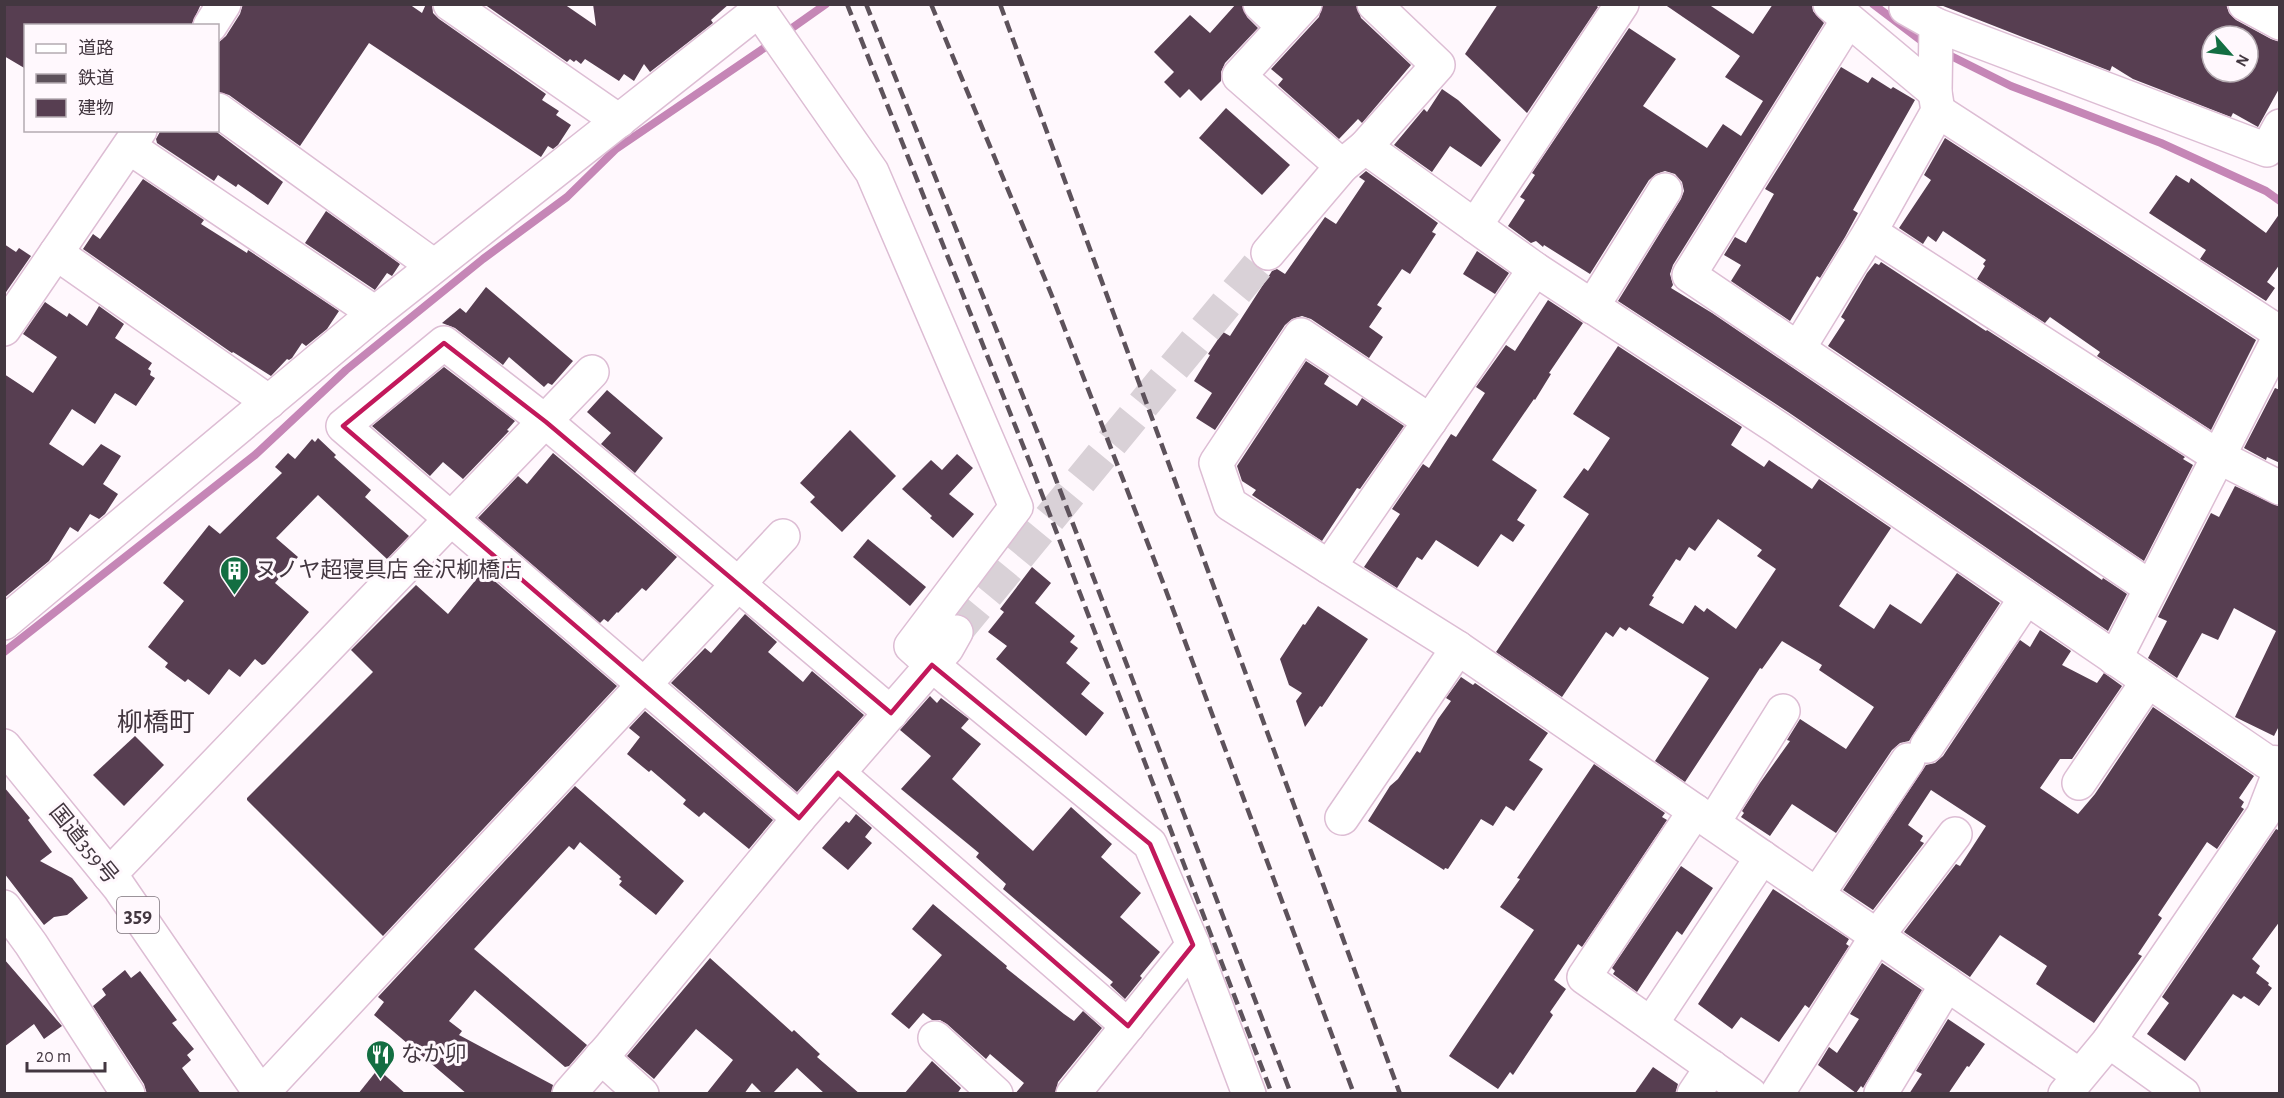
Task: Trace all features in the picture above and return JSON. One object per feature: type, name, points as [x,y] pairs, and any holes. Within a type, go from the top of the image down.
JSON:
[{"type":"main road","points":[[211,24],[224,4]]},
{"type":"main road","points":[[450,4],[619,121]]},
{"type":"main road","points":[[1260,4],[1295,16],[1239,76],[1353,156],[1475,226],[1535,269],[1778,428],[2267,762],[2280,763]]},
{"type":"main road","points":[[1268,253],[1353,156],[1438,65],[1374,4]]},
{"type":"main road","points":[[1475,226],[1622,4]]},
{"type":"main road","points":[[1798,349],[1870,232],[1936,68],[1906,8],[1908,4]]},
{"type":"main road","points":[[2245,4],[2280,23]]},
{"type":"main road","points":[[4,623],[375,313],[619,121],[758,7],[872,172],[1016,507],[911,646],[1150,844],[1193,945],[1249,1094]]},
{"type":"main road","points":[[2115,659],[2280,334],[1936,68],[1839,12],[1689,275],[2151,588]]},
{"type":"main road","points":[[1936,68],[2267,150],[2280,126]]},
{"type":"main road","points":[[219,111],[434,266]]},
{"type":"main road","points":[[4,329],[134,139],[375,313]]},
{"type":"main road","points":[[1592,307],[1665,190]]},
{"type":"main road","points":[[1870,232],[2219,457],[2280,488]]},
{"type":"main road","points":[[56,252],[269,402]]},
{"type":"main road","points":[[1329,567],[1535,269]]},
{"type":"main road","points":[[1430,421],[1301,335],[1216,463],[1230,504],[1458,648],[1947,984],[2072,1084],[2109,1041],[2263,815],[2280,771]]},
{"type":"main road","points":[[799,818],[343,426],[444,343],[546,422],[891,713]]},
{"type":"main road","points":[[109,875],[592,372]]},
{"type":"main road","points":[[261,1094],[783,536]]},
{"type":"main road","points":[[1817,895],[2026,598]]},
{"type":"main road","points":[[568,1094],[799,818],[947,648],[956,632]]},
{"type":"main road","points":[[1342,818],[1458,648]]},
{"type":"main road","points":[[2079,783],[2148,681]]},
{"type":"main road","points":[[1750,1094],[1584,977],[1783,711]]},
{"type":"main road","name":"国道359号","points":[[4,746],[109,875],[261,1094]]},
{"type":"main road","points":[[838,773],[1128,1026]]},
{"type":"main road","points":[[1777,1094],[1877,936],[1955,834]]},
{"type":"main road","points":[[1651,1024],[1761,857]]},
{"type":"main road","points":[[4,907],[31,944],[128,1094]]},
{"type":"main road","points":[[1073,1094],[1193,945]]},
{"type":"main road","points":[[1881,1093],[1947,984]]},
{"type":"main road","points":[[935,1038],[996,1094]]},
{"type":"main road","points":[[2109,1041],[2182,1094]]},
{"type":"main road","points":[[601,1057],[642,1094]]},
{"type":"main road","points":[[1694,1094],[1712,1067]]},
{"type":"highlighted area","points":[[444,343],[546,422],[891,713],[932,665],[1150,844],[1193,945],[1128,1026],[838,773],[799,818],[343,426]]},
{"type":"building","points":[[4,4],[201,4],[192,24],[24,24],[24,68],[4,56]]},
{"type":"building","points":[[243,4],[409,4],[422,13],[426,4],[432,4],[433,13],[439,19],[546,94],[542,100],[559,111],[556,115],[571,125],[558,145],[553,149],[548,146],[541,157],[369,43],[300,146],[229,95],[219,92],[219,42],[226,36],[240,14]]},
{"type":"building","points":[[484,4],[564,4],[596,26],[593,4],[729,4],[711,20],[713,23],[650,72],[644,64],[634,81],[624,74],[619,81],[585,59],[581,64],[570,59],[567,62]]},
{"type":"building","points":[[1236,4],[1242,4],[1247,17],[1258,28],[1225,63],[1221,72],[1221,81],[1201,101],[1189,89],[1180,98],[1164,82],[1174,72],[1154,52],[1190,15],[1210,33]]},
{"type":"building","points":[[1323,4],[1356,4],[1361,18],[1411,65],[1362,123],[1358,119],[1339,139],[1278,85],[1283,79],[1271,69],[1319,17]]},
{"type":"building","points":[[1498,4],[1595,4],[1598,7],[1527,113],[1465,54]]},
{"type":"building","points":[[1664,4],[1708,4],[1753,34],[1773,4],[1812,4],[1813,11],[1824,23],[1673,265],[1670,274],[1673,285],[1671,288],[1712,313],[2102,580],[2103,578],[2127,594],[2108,631],[1788,412],[1618,301],[1681,199],[1684,191],[1682,182],[1675,174],[1665,171],[1649,180],[1590,274],[1544,245],[1543,247],[1536,241],[1531,243],[1508,226],[1525,200],[1520,197],[1535,175],[1532,173],[1629,28],[1676,59],[1643,106],[1707,148],[1723,124],[1741,136],[1763,101],[1725,77],[1740,56]]},
{"type":"building","points":[[1938,4],[2226,4],[2229,13],[2243,24],[2200,24],[2200,84],[2260,84],[2260,33],[2280,42],[2280,87],[2258,127],[2233,113],[2231,117],[2133,79],[2112,66],[2110,71]]},
{"type":"building","points":[[1841,67],[1868,83],[1872,77],[1915,100],[1853,210],[1858,213],[1845,237],[1820,278],[1817,276],[1790,321],[1731,281],[1741,265],[1724,255],[1735,237],[1746,243],[1774,194],[1765,189]]},
{"type":"building","points":[[1442,89],[1458,100],[1501,140],[1481,167],[1450,146],[1432,172],[1394,145],[1424,109],[1427,112]]},
{"type":"building","points":[[1226,108],[1290,165],[1262,195],[1199,138]]},
{"type":"building","points":[[160,132],[217,132],[283,182],[268,205],[238,184],[236,187],[218,175],[214,181],[157,143],[156,139]]},
{"type":"building","points":[[1945,138],[2256,340],[2211,430],[2097,356],[2100,352],[2050,317],[2045,323],[1977,279],[1986,260],[1943,231],[1936,242],[1928,236],[1923,244],[1899,228],[1931,180],[1924,175]]},
{"type":"building","points":[[1366,171],[1438,223],[1432,232],[1436,234],[1410,274],[1402,269],[1377,305],[1382,308],[1369,327],[1383,337],[1369,358],[1311,319],[1302,316],[1292,319],[1285,325],[1215,430],[1196,418],[1212,393],[1194,381],[1223,332],[1230,336],[1272,271],[1277,269],[1285,274],[1325,217],[1336,224],[1365,181],[1359,177]]},
{"type":"building","points":[[2176,175],[2189,183],[2191,178],[2266,233],[2280,213],[2280,264],[2267,282],[2275,288],[2266,301],[2200,259],[2206,250],[2149,213]]},
{"type":"building","points":[[143,179],[204,220],[201,224],[247,253],[248,250],[339,311],[327,329],[306,346],[302,343],[292,358],[287,359],[271,376],[232,353],[83,249],[93,234],[100,239]]},
{"type":"building","points":[[326,211],[400,264],[392,276],[387,273],[375,290],[305,243]]},
{"type":"building","points":[[4,244],[16,252],[19,248],[31,256],[4,295]]},
{"type":"building","points":[[1477,251],[1509,273],[1495,294],[1463,274]]},
{"type":"building","points":[[1881,262],[2185,457],[2183,459],[2193,465],[2144,561],[1828,346],[1845,320],[1841,317],[1867,273],[1875,263],[1879,265]]},
{"type":"building","points":[[486,287],[573,361],[552,385],[548,383],[544,387],[509,357],[503,365],[455,328],[442,323],[460,308],[466,313]]},
{"type":"building","points":[[1548,300],[1583,323],[1549,373],[1551,374],[1535,400],[1492,460],[1537,490],[1517,520],[1525,525],[1513,542],[1501,534],[1478,567],[1436,540],[1422,560],[1417,557],[1397,588],[1364,567],[1400,514],[1392,509],[1423,464],[1429,468],[1451,434],[1456,437],[1485,393],[1476,387],[1506,345],[1515,351]]},
{"type":"building","points":[[45,302],[67,317],[69,313],[87,326],[99,306],[124,324],[115,338],[152,363],[148,369],[151,371],[150,375],[155,378],[136,406],[115,393],[95,424],[72,409],[49,444],[83,466],[101,444],[121,456],[103,484],[118,494],[99,519],[90,514],[78,532],[70,527],[49,561],[4,598],[4,374],[33,393],[57,357],[23,334]]},
{"type":"building","points":[[1618,346],[1742,427],[1731,445],[1764,467],[1769,460],[1812,489],[1819,479],[1891,528],[1839,606],[1874,629],[1890,604],[1921,624],[1957,573],[2000,603],[1909,741],[1900,743],[1892,750],[1836,833],[1792,804],[1770,836],[1741,817],[1744,813],[1742,811],[1760,783],[1790,741],[1787,740],[1800,719],[1846,749],[1874,707],[1819,670],[1822,665],[1782,641],[1762,669],[1760,668],[1685,782],[1655,761],[1709,678],[1629,627],[1626,631],[1620,627],[1613,637],[1606,632],[1562,697],[1496,652],[1589,514],[1563,497],[1584,468],[1588,471],[1610,438],[1573,414]],"holes":[[[1718,519],[1762,550],[1757,556],[1776,569],[1736,629],[1707,608],[1704,612],[1695,605],[1683,624],[1649,605],[1654,597],[1652,596],[1676,559],[1680,561],[1689,547],[1695,551]]]},
{"type":"building","points":[[1306,361],[1329,376],[1324,384],[1357,406],[1362,398],[1404,426],[1360,489],[1357,488],[1322,541],[1252,495],[1256,490],[1242,481],[1237,466]]},
{"type":"building","points":[[444,367],[515,421],[507,430],[509,431],[463,479],[443,462],[430,476],[372,426]]},
{"type":"building","points":[[2275,388],[2280,390],[2280,463],[2267,457],[2266,460],[2244,448]]},
{"type":"building","points":[[607,390],[663,438],[635,473],[601,444],[611,433],[587,412]]},
{"type":"building","points":[[850,430],[896,476],[842,532],[810,502],[815,497],[800,483]]},
{"type":"building","points":[[318,438],[336,455],[334,457],[371,490],[365,497],[409,536],[387,559],[318,495],[276,538],[298,557],[275,583],[309,612],[265,664],[262,665],[255,659],[240,677],[229,669],[209,695],[188,679],[185,682],[165,667],[168,663],[148,647],[184,601],[163,583],[209,525],[220,534],[282,473],[275,467],[288,453],[295,459],[312,439],[315,442]]},
{"type":"building","points":[[553,453],[677,557],[646,591],[642,588],[608,622],[604,619],[600,623],[478,518],[518,476],[527,484]]},
{"type":"building","points":[[957,454],[973,468],[949,494],[974,514],[953,538],[902,489],[931,460],[942,470]]},
{"type":"building","points":[[2235,486],[2280,507],[2280,724],[2274,736],[2235,717],[2276,631],[2234,608],[2218,640],[2202,633],[2177,678],[2148,658],[2167,621],[2158,617],[2211,513],[2219,517]]},
{"type":"building","points":[[868,539],[926,587],[910,606],[853,557]]},
{"type":"building","points":[[1032,567],[1051,583],[1035,603],[1075,636],[1070,642],[1078,648],[1066,663],[1090,683],[1081,694],[1104,713],[1086,736],[996,659],[1007,646],[988,632],[1004,612],[1000,609]]},
{"type":"building","points":[[483,571],[617,686],[383,936],[247,798],[373,672],[351,650],[416,585],[448,614]]},
{"type":"building","points":[[1318,606],[1368,639],[1322,707],[1320,706],[1305,727],[1296,701],[1302,693],[1289,685],[1280,659]]},
{"type":"building","points":[[745,614],[777,642],[768,652],[803,682],[812,671],[864,715],[797,792],[671,683],[705,648],[711,653]]},
{"type":"building","points":[[2040,630],[2071,651],[2062,665],[2097,683],[2104,673],[2122,686],[2072,759],[2060,759],[2040,788],[2078,814],[2095,794],[2153,707],[2254,776],[2239,798],[2244,802],[2241,807],[2244,809],[2217,849],[2207,842],[2158,915],[2162,918],[2138,954],[2142,956],[2094,1023],[2036,984],[2047,966],[2000,935],[1970,977],[1904,932],[1956,864],[1960,866],[1986,826],[1931,790],[1908,825],[1923,836],[1920,841],[1924,843],[1873,910],[1843,890],[1926,765],[1935,763],[1943,756],[2020,640],[2030,647]]},
{"type":"building","points":[[1461,677],[1473,685],[1475,683],[1548,733],[1529,760],[1543,769],[1514,811],[1506,806],[1493,826],[1481,819],[1448,869],[1444,870],[1368,821],[1390,786],[1398,779],[1417,751],[1420,753],[1438,719],[1451,701],[1446,698]]},
{"type":"building","points":[[930,696],[937,703],[941,698],[969,719],[961,728],[981,744],[952,779],[1033,851],[1071,807],[1112,844],[1101,857],[1141,893],[1120,917],[1160,952],[1125,999],[1110,985],[1113,982],[1003,889],[1006,884],[976,857],[979,853],[901,789],[931,756],[900,730]]},
{"type":"building","points":[[645,711],[773,820],[749,849],[704,812],[699,817],[683,804],[686,800],[651,770],[649,772],[627,754],[640,737],[629,728]]},
{"type":"building","points":[[135,736],[164,765],[124,806],[93,775]]},
{"type":"building","points":[[1594,764],[1665,813],[1662,817],[1667,820],[1582,947],[1578,944],[1554,980],[1566,989],[1550,1012],[1553,1015],[1513,1075],[1510,1072],[1498,1089],[1449,1056],[1534,930],[1500,907]]},
{"type":"building","points":[[575,786],[684,881],[656,915],[619,885],[622,881],[619,879],[621,877],[580,842],[574,850],[569,846],[474,949],[587,1045],[569,1066],[565,1067],[475,990],[449,1021],[462,1031],[459,1035],[553,1085],[551,1094],[467,1094],[374,1015],[384,1002],[378,997]]},
{"type":"building","points":[[4,787],[30,818],[28,820],[52,852],[40,861],[72,878],[88,898],[67,915],[54,917],[44,925],[4,873]]},
{"type":"building","points":[[856,814],[872,828],[865,837],[872,843],[848,870],[822,848],[846,821],[849,823]]},
{"type":"building","points":[[2276,829],[2280,831],[2280,921],[2252,959],[2260,966],[2256,973],[2272,988],[2259,1006],[2244,996],[2241,999],[2233,994],[2185,1061],[2147,1034],[2169,1003],[2162,997]]},
{"type":"building","points":[[1681,866],[1713,888],[1682,935],[1677,931],[1637,992],[1613,974],[1615,971],[1612,968]]},
{"type":"building","points":[[1773,889],[1849,939],[1846,944],[1849,946],[1809,1008],[1805,1005],[1779,1042],[1741,1017],[1732,1029],[1698,1004]]},
{"type":"building","points":[[933,904],[1007,966],[1006,968],[1064,1014],[1074,1021],[1083,1011],[1102,1028],[1058,1082],[1055,1094],[1015,1094],[1024,1083],[990,1054],[986,1059],[947,1024],[940,1020],[932,1020],[923,1013],[909,1029],[891,1014],[942,955],[912,929]]},
{"type":"building","points":[[710,958],[792,1032],[794,1030],[820,1054],[817,1057],[860,1094],[825,1094],[797,1068],[772,1094],[763,1094],[752,1083],[744,1094],[706,1094],[733,1060],[696,1029],[654,1079],[627,1056]]},
{"type":"building","points":[[4,959],[62,1026],[44,1039],[34,1024],[4,1047]]},
{"type":"building","points":[[1882,963],[1922,990],[1863,1088],[1861,1086],[1856,1093],[1818,1065],[1829,1047],[1837,1053],[1859,1019],[1850,1014]]},
{"type":"building","points":[[125,970],[131,978],[140,971],[177,1020],[172,1023],[194,1049],[187,1055],[191,1060],[182,1068],[201,1094],[147,1094],[144,1084],[93,1006],[106,995],[102,989]]},
{"type":"building","points":[[1948,1019],[1985,1044],[1948,1094],[1909,1094],[1922,1074],[1916,1071]]},
{"type":"building","points":[[932,1061],[961,1088],[957,1094],[904,1094]]},
{"type":"building","points":[[1653,1067],[1678,1084],[1675,1094],[1634,1094]]},
{"type":"building","name":"なか卯","points":[[378,1069],[406,1094],[358,1094]]},
{"type":"waterway","points":[[785,33],[826,4]]},
{"type":"waterway","points":[[1873,4],[1927,45]]},
{"type":"waterway","points":[[4,652],[255,455],[346,370],[483,259],[567,197],[616,149],[773,42]]},
{"type":"waterway","points":[[1943,52],[2011,86],[2161,143],[2266,191],[2280,201]]},
{"type":"tunnel","points":[[956,632],[1268,253]]},
{"type":"railway","points":[[847,4],[1030,463],[1272,1094]]},
{"type":"railway","points":[[866,4],[1047,456],[1291,1094]]},
{"type":"railway","points":[[931,4],[1052,296],[1162,580],[1354,1094]]},
{"type":"railway","points":[[1000,4],[1400,1094]]},
{"type":"place","name":"ヌノヤ超寝具店 金沢柳橋店","points":[[234,596]]},
{"type":"place","name":"なか卯","points":[[380,1080]]},
{"type":"district","name":"柳橋町","points":[[156,723]]}]
